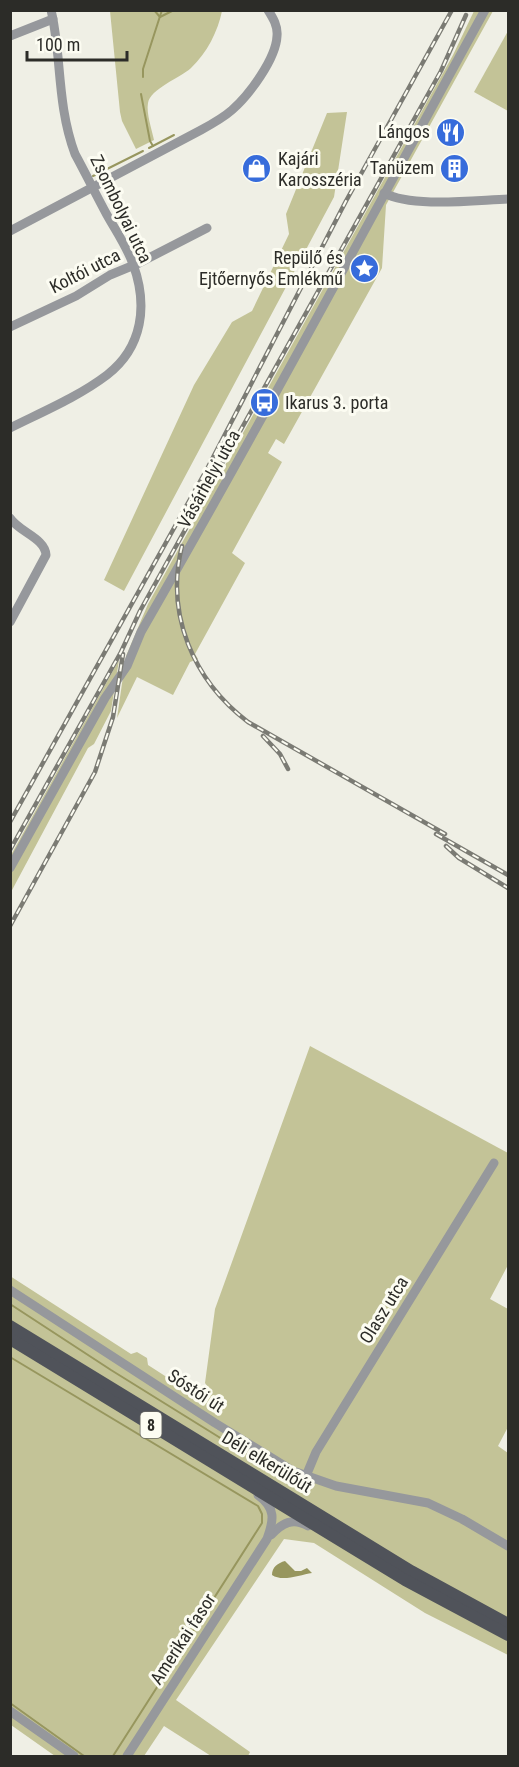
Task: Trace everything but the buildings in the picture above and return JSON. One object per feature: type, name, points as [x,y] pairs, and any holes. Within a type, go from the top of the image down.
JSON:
[{"type":"main road","name":"Déli elkerülőút","points":[[10,1326],[411,1571],[508,1624]]},
{"type":"main road","name":"Déli elkerülőút","points":[[10,1339],[415,1585],[508,1635]]},
{"type":"street","points":[[10,231],[201,130],[222,118],[242,101],[268,62],[276,43],[276,25],[268,10]]},
{"type":"street","name":"Vásárhelyi utca","points":[[10,868],[105,699],[127,666],[141,632],[251,437],[485,10]]},
{"type":"street","points":[[10,36],[52,15]]},
{"type":"street","name":"Zsombolyai utca","points":[[10,428],[92,385],[108,374],[129,351],[135,340],[141,316],[139,287],[133,265],[75,154],[65,124],[52,15]]},
{"type":"street","points":[[384,193],[396,198],[426,201],[508,199]]},
{"type":"street","name":"Koltói utca","points":[[10,327],[76,296],[110,275],[207,228]]},
{"type":"street","points":[[10,518],[18,528],[46,549],[46,555],[10,622]]},
{"type":"street","name":"Olasz utca","points":[[306,1476],[316,1452],[494,1163]]},
{"type":"street","name":"Sóstói út","points":[[10,1290],[281,1465],[336,1486],[428,1503],[462,1519],[508,1546]]},
{"type":"street","points":[[228,1472],[271,1507],[274,1517],[267,1539]]},
{"type":"street","points":[[267,1539],[282,1524],[297,1521],[321,1534],[349,1544]]},
{"type":"street","name":"Amerikai fasor","points":[[128,1756],[267,1539]]},
{"type":"street","points":[[10,1711],[74,1756]]},
{"type":"green space","points":[[110,11],[222,11],[218,26],[202,56],[191,68],[160,88],[150,98],[148,112],[154,140],[136,149],[120,112]]},
{"type":"green space","points":[[474,11],[493,11],[386,205],[382,268],[284,444],[276,439],[268,453],[282,462],[232,553],[245,563],[195,654],[198,659],[190,662],[173,695],[137,677],[117,718],[126,656],[148,604],[453,55]]},
{"type":"green space","points":[[508,31],[508,111],[474,92]]},
{"type":"green space","points":[[347,112],[334,197],[124,591],[104,580],[194,385],[232,322],[252,311],[289,234],[286,214],[327,113]]},
{"type":"green space","points":[[119,660],[111,711],[94,744],[88,748],[11,892],[11,855]]},
{"type":"green space","points":[[310,1046],[508,1153],[508,1265],[490,1299],[508,1309],[508,1427],[498,1446],[508,1453],[508,1655],[425,1613],[314,1543],[284,1539],[176,1700],[250,1752],[248,1756],[211,1756],[164,1726],[144,1756],[55,1756],[11,1725],[10,1276],[131,1354],[137,1352],[147,1358],[148,1365],[207,1403],[210,1390],[205,1383],[215,1309]]},
{"type":"shaded area","points":[[285,1561],[295,1571],[307,1568],[312,1573],[286,1578],[272,1575],[276,1566]]},
{"type":"waterway","points":[[154,10],[160,17]]},
{"type":"waterway","points":[[143,77],[143,69],[162,10]]},
{"type":"waterway","points":[[160,17],[174,10]]},
{"type":"waterway","points":[[141,94],[153,146]]},
{"type":"waterway","points":[[149,148],[174,135]]},
{"type":"waterway","points":[[93,176],[143,151]]},
{"type":"waterway","points":[[10,1304],[251,1457],[249,1461]]},
{"type":"waterway","points":[[10,1357],[258,1506],[262,1514],[262,1523],[113,1756]]},
{"type":"waterway","points":[[252,1458],[278,1474]]},
{"type":"waterway","points":[[10,1703],[84,1756]]},
{"type":"railway","points":[[10,822],[207,469],[346,201],[452,10]]},
{"type":"railway","points":[[10,850],[121,652],[140,611],[441,71],[466,15]]},
{"type":"railway","points":[[182,546],[177,596],[188,644],[198,666],[229,705],[248,722],[445,834]]},
{"type":"railway","points":[[10,926],[95,772],[113,717],[123,654]]},
{"type":"railway","points":[[263,736],[280,754],[288,769]]},
{"type":"railway","points":[[436,834],[508,875]]},
{"type":"railway","points":[[446,846],[459,858],[508,888]]},
{"type":"place","name":"Lángos","points":[[451,132]]},
{"type":"place","name":"Tanüzem","points":[[455,168]]},
{"type":"place","name":"Kajári Karosszéria","points":[[257,169]]},
{"type":"place","name":"Repülő és Ejtőernyős Emlékmű","points":[[364,268]]},
{"type":"place","name":"Ikarus 3. porta","points":[[264,403]]}]
